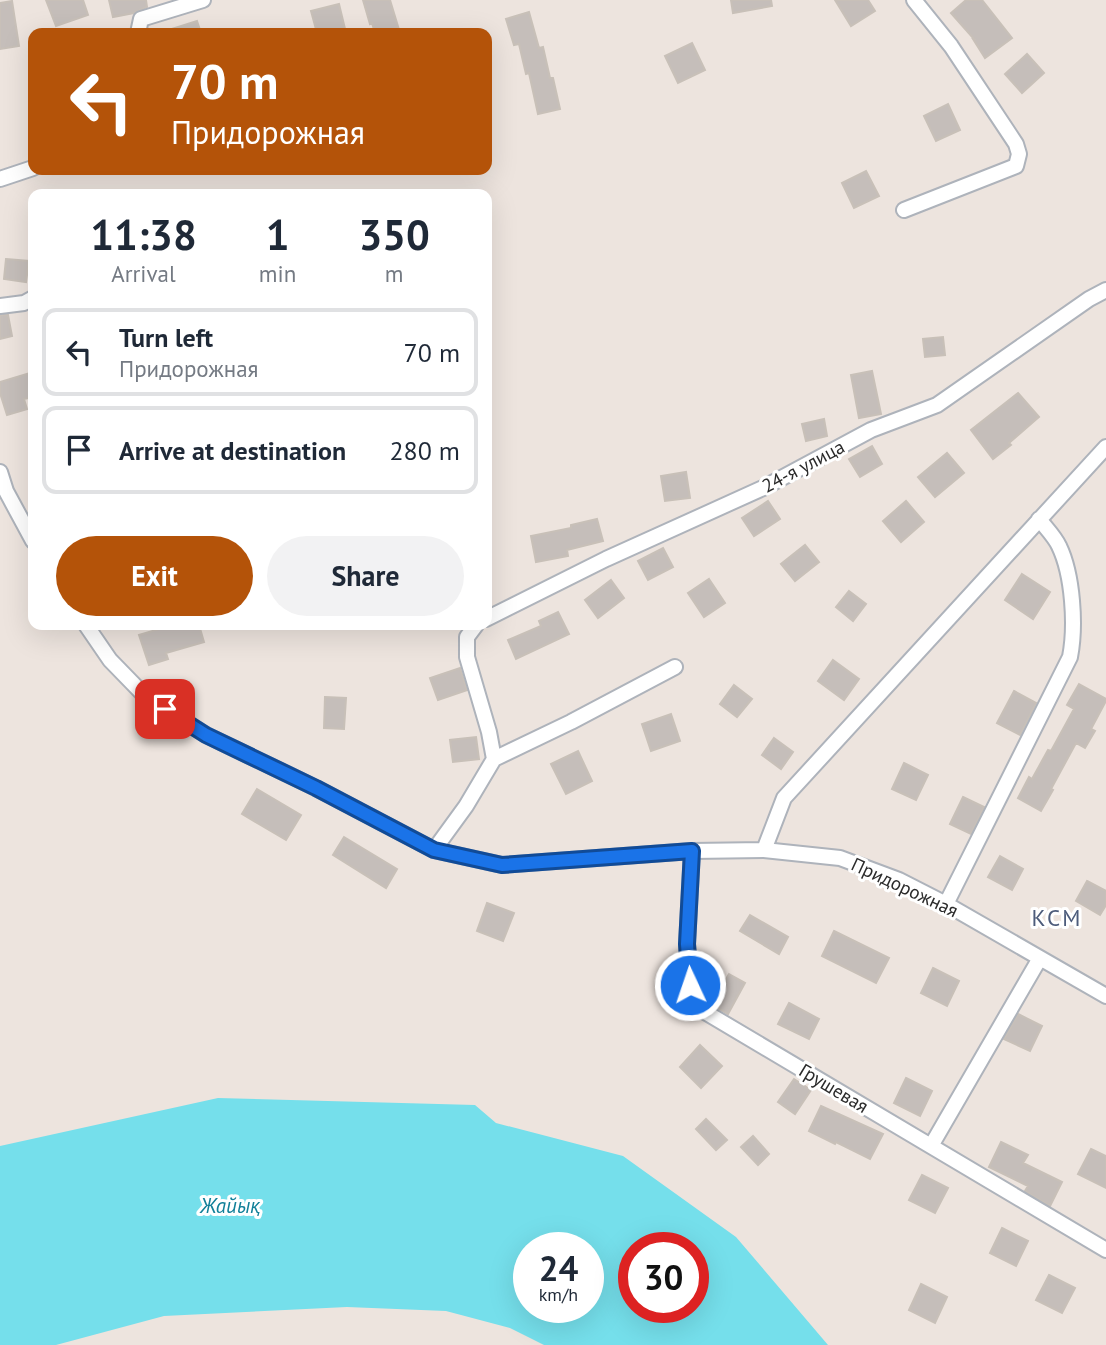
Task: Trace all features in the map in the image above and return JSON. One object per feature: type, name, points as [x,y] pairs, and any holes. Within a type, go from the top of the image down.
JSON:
[{"type":"street","points":[[139,28],[141,19],[203,0]]},
{"type":"street","points":[[904,210],[1016,166],[1019,154],[1016,144],[951,46],[914,0]]},
{"type":"street","points":[[0,179],[28,170]]},
{"type":"street","name":"24-я улица","points":[[492,616],[606,559],[763,488],[871,430],[937,405],[1089,299],[1106,290]]},
{"type":"street","points":[[0,306],[28,301]]},
{"type":"street","points":[[764,850],[784,798],[1106,447]]},
{"type":"street","points":[[0,472],[6,491],[28,532]]},
{"type":"street","points":[[946,904],[1070,657],[1071,584],[1059,546],[1039,519]]},
{"type":"street","name":"Придорожная","points":[[89,630],[110,660],[145,696],[206,735],[316,788],[434,850],[502,865],[692,851],[764,850],[840,858],[899,880],[1104,991]]},
{"type":"street","points":[[472,630],[467,637],[467,657],[494,759]]},
{"type":"street","points":[[434,850],[466,806],[494,759],[675,667]]},
{"type":"street","name":"Грушевая","points":[[692,851],[687,944],[690,985],[700,1009],[1106,1250]]},
{"type":"street","points":[[931,1146],[1040,958]]},
{"type":"water","name":"Жайық","points":[[218,1098],[475,1105],[496,1123],[623,1156],[736,1237],[828,1345],[544,1345],[510,1328],[446,1311],[347,1307],[164,1316],[56,1345],[0,1345],[0,1146]]},
{"type":"building","points":[[46,0],[83,0],[88,15],[56,26]]},
{"type":"building","points":[[109,0],[146,0],[147,7],[113,17]]},
{"type":"building","points":[[363,0],[390,0],[398,28],[374,28],[372,23],[370,24]]},
{"type":"building","points":[[731,0],[771,0],[772,6],[733,13]]},
{"type":"building","points":[[835,0],[868,0],[875,11],[851,26]]},
{"type":"building","points":[[966,0],[982,0],[1012,38],[985,58],[974,39],[951,13]]},
{"type":"building","points":[[12,1],[19,46],[0,49],[0,3]]},
{"type":"building","points":[[339,4],[345,28],[316,28],[311,11]]},
{"type":"building","points":[[529,12],[539,48],[543,47],[550,78],[553,78],[560,109],[538,114],[529,73],[526,74],[519,44],[514,45],[506,19]]},
{"type":"building","points":[[197,21],[199,28],[175,28]]},
{"type":"building","points":[[692,43],[705,70],[678,83],[665,56]]},
{"type":"building","points":[[1027,54],[1044,73],[1022,93],[1005,74]]},
{"type":"building","points":[[948,104],[960,130],[936,141],[924,116]]},
{"type":"building","points":[[866,171],[879,196],[854,208],[842,183]]},
{"type":"building","points":[[6,259],[28,261],[26,282],[4,279]]},
{"type":"building","points":[[0,315],[8,315],[12,336],[0,339]]},
{"type":"building","points":[[943,337],[945,355],[925,357],[923,339]]},
{"type":"building","points":[[872,371],[881,414],[859,418],[851,375]]},
{"type":"building","points":[[28,374],[28,398],[24,399],[27,409],[7,415],[0,393],[0,382]]},
{"type":"building","points":[[1018,393],[1039,417],[993,459],[971,430]]},
{"type":"building","points":[[824,419],[827,436],[806,441],[802,424]]},
{"type":"building","points":[[872,446],[882,464],[860,477],[849,459]]},
{"type":"building","points":[[947,453],[964,473],[935,497],[918,477]]},
{"type":"building","points":[[686,472],[690,498],[665,501],[661,476]]},
{"type":"building","points":[[768,501],[780,519],[754,536],[742,518]]},
{"type":"building","points":[[906,501],[924,522],[901,542],[883,521]]},
{"type":"building","points":[[597,519],[603,541],[567,550],[568,556],[536,562],[531,536],[571,528],[571,525]]},
{"type":"building","points":[[805,545],[819,562],[795,581],[781,564]]},
{"type":"building","points":[[663,548],[673,567],[648,580],[638,561]]},
{"type":"building","points":[[1022,574],[1050,592],[1033,619],[1005,600]]},
{"type":"building","points":[[709,579],[725,603],[704,617],[688,593]]},
{"type":"building","points":[[611,580],[624,598],[598,618],[585,600]]},
{"type":"building","points":[[849,591],[866,604],[853,621],[836,607]]},
{"type":"building","points":[[558,612],[569,634],[516,659],[508,640],[541,626],[539,621]]},
{"type":"building","points":[[156,630],[200,630],[204,642],[166,653],[168,659],[149,665],[139,635]]},
{"type":"building","points":[[833,660],[859,679],[844,700],[818,681]]},
{"type":"building","points":[[460,668],[467,690],[438,700],[430,678]]},
{"type":"building","points":[[1079,684],[1106,701],[1091,729],[1095,731],[1085,748],[1076,743],[1041,811],[1018,798],[1029,777],[1032,779],[1048,750],[1051,751],[1074,709],[1067,705]]},
{"type":"building","points":[[734,685],[752,699],[737,717],[720,704]]},
{"type":"building","points":[[1014,691],[1036,703],[1020,735],[997,723]]},
{"type":"building","points":[[325,697],[346,698],[344,729],[324,728]]},
{"type":"building","points":[[671,714],[680,741],[651,751],[642,724]]},
{"type":"building","points":[[476,737],[479,759],[453,762],[450,740]]},
{"type":"building","points":[[774,738],[793,752],[781,769],[762,755]]},
{"type":"building","points":[[578,751],[592,781],[566,794],[551,764]]},
{"type":"building","points":[[904,763],[928,775],[916,800],[892,789]]},
{"type":"building","points":[[257,789],[301,815],[286,840],[242,814]]},
{"type":"building","points":[[963,797],[984,807],[971,834],[950,824]]},
{"type":"building","points":[[344,837],[397,869],[386,888],[333,855]]},
{"type":"building","points":[[1000,856],[1023,869],[1012,890],[988,877]]},
{"type":"building","points":[[1087,881],[1106,891],[1106,905],[1100,915],[1076,901]]},
{"type":"building","points":[[487,903],[514,913],[503,941],[477,931]]},
{"type":"building","points":[[750,915],[788,937],[779,954],[740,931]]},
{"type":"building","points":[[834,931],[889,958],[876,983],[822,956]]},
{"type":"building","points":[[933,968],[959,981],[947,1006],[921,993]]},
{"type":"building","points":[[729,974],[745,983],[728,1014],[711,1004]]},
{"type":"building","points":[[789,1003],[819,1019],[809,1039],[778,1024]]},
{"type":"building","points":[[1018,1014],[1042,1026],[1030,1051],[1004,1039]]},
{"type":"building","points":[[700,1045],[722,1066],[701,1088],[680,1067]]},
{"type":"building","points":[[906,1078],[932,1091],[920,1116],[894,1103]]},
{"type":"building","points":[[794,1079],[811,1090],[795,1114],[778,1102]]},
{"type":"building","points":[[821,1106],[883,1134],[870,1159],[809,1131]]},
{"type":"building","points":[[706,1119],[727,1140],[716,1150],[696,1129]]},
{"type":"building","points":[[753,1136],[769,1154],[758,1165],[741,1147]]},
{"type":"building","points":[[1001,1142],[1028,1155],[1023,1163],[1062,1182],[1050,1206],[1025,1191],[1028,1186],[989,1167]]},
{"type":"building","points":[[1091,1149],[1106,1156],[1106,1188],[1078,1174]]},
{"type":"building","points":[[922,1175],[948,1188],[935,1213],[909,1200]]},
{"type":"building","points":[[1002,1228],[1028,1241],[1016,1266],[990,1253]]},
{"type":"building","points":[[1049,1275],[1075,1288],[1062,1313],[1036,1300]]},
{"type":"building","points":[[921,1284],[947,1297],[935,1323],[909,1310]]},
{"type":"district","name":"КСМ","points":[[1057,917]]},
{"type":"route","points":[[165,709],[206,735],[316,788],[434,850],[502,865],[692,851],[687,944],[690,985]]}]
